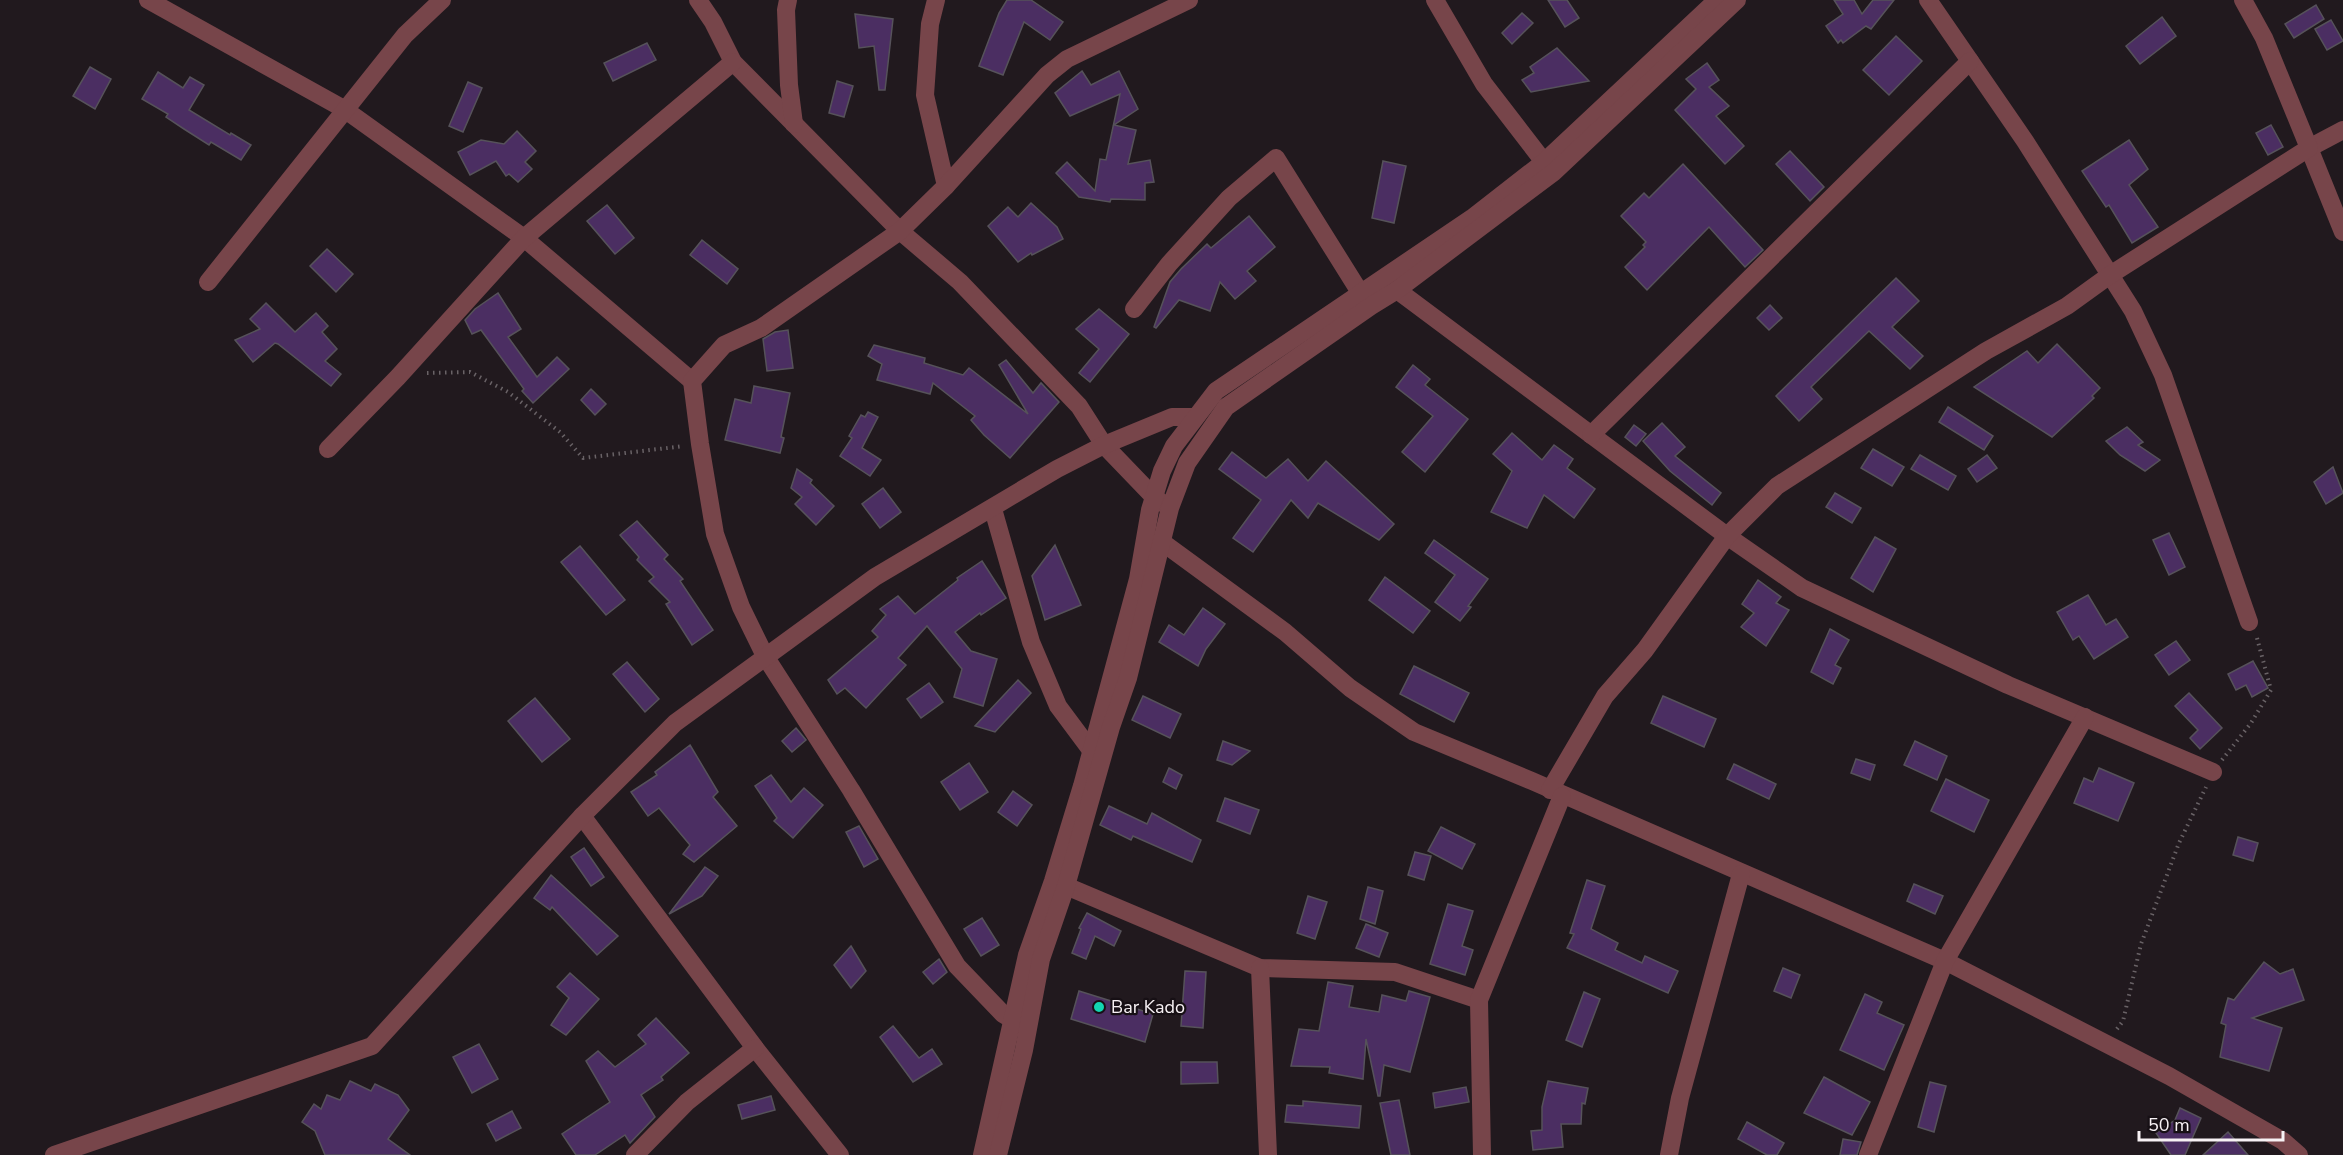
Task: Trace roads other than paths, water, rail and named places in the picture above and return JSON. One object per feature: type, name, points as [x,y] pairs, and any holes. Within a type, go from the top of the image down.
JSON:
[{"type":"street","points":[[148,0],[344,109],[524,238],[693,381],[700,444],[715,534],[741,607],[765,656],[851,790],[957,966],[1003,1014],[1013,1020]]},
{"type":"street","points":[[208,282],[405,35],[442,0]]},
{"type":"street","points":[[698,0],[713,22],[733,62],[900,231],[960,282],[1079,406],[1104,445],[1154,498],[1170,508]]},
{"type":"street","points":[[788,0],[786,10],[789,85],[794,124]]},
{"type":"street","points":[[936,0],[930,24],[926,95],[946,186]]},
{"type":"street","points":[[693,381],[724,345],[761,328],[900,231],[946,186],[1054,69],[1068,59],[1189,0]]},
{"type":"street","points":[[1435,0],[1484,84],[1544,162]]},
{"type":"street","points":[[982,1155],[1027,955],[1082,786],[1090,749],[1138,579],[1154,498],[1162,471],[1174,446],[1216,391],[1472,218],[1544,162],[1717,0]]},
{"type":"street","points":[[998,1155],[1024,1050],[1041,959],[1066,886],[1111,727],[1128,678],[1170,508],[1187,463],[1226,407],[1371,306],[1398,290],[1554,172],[1737,0]]},
{"type":"street","points":[[1928,0],[2025,141],[2133,311],[2163,375],[2249,622]]},
{"type":"street","points":[[2243,0],[2264,38],[2343,232]]},
{"type":"street","points":[[1591,435],[1970,61]]},
{"type":"street","points":[[328,449],[398,377],[524,238],[733,62]]},
{"type":"street","points":[[1482,1155],[1479,1000],[1556,793],[1605,696],[1645,650],[1727,536],[1777,486],[1986,351],[2067,306],[2110,275],[2309,148],[2343,130]]},
{"type":"street","points":[[1134,309],[1169,264],[1229,198],[1276,158],[1361,294]]},
{"type":"street","points":[[1398,290],[1727,536],[1802,588],[2008,685],[2212,772]]},
{"type":"street","points":[[54,1155],[372,1046],[582,816],[675,723],[875,577],[1057,470],[1104,445],[1172,417],[1194,417]]},
{"type":"street","points":[[993,509],[1036,653],[1058,706],[1090,749]]},
{"type":"street","points":[[1162,542],[1285,632],[1350,688],[1414,732],[1741,874],[1880,931],[1945,961],[2169,1076],[2283,1141],[2299,1155]]},
{"type":"street","points":[[1868,1155],[1945,961],[2085,717]]},
{"type":"street","points":[[582,816],[756,1048],[840,1155]]},
{"type":"street","points":[[1669,1155],[1680,1098],[1741,874]]},
{"type":"street","points":[[1066,886],[1260,968],[1395,972],[1479,1000]]},
{"type":"street","points":[[1260,968],[1268,1155]]},
{"type":"street","points":[[635,1155],[687,1102],[756,1048]]},
{"type":"place","name":"Bar Kado","points":[[1099,1007]]}]
